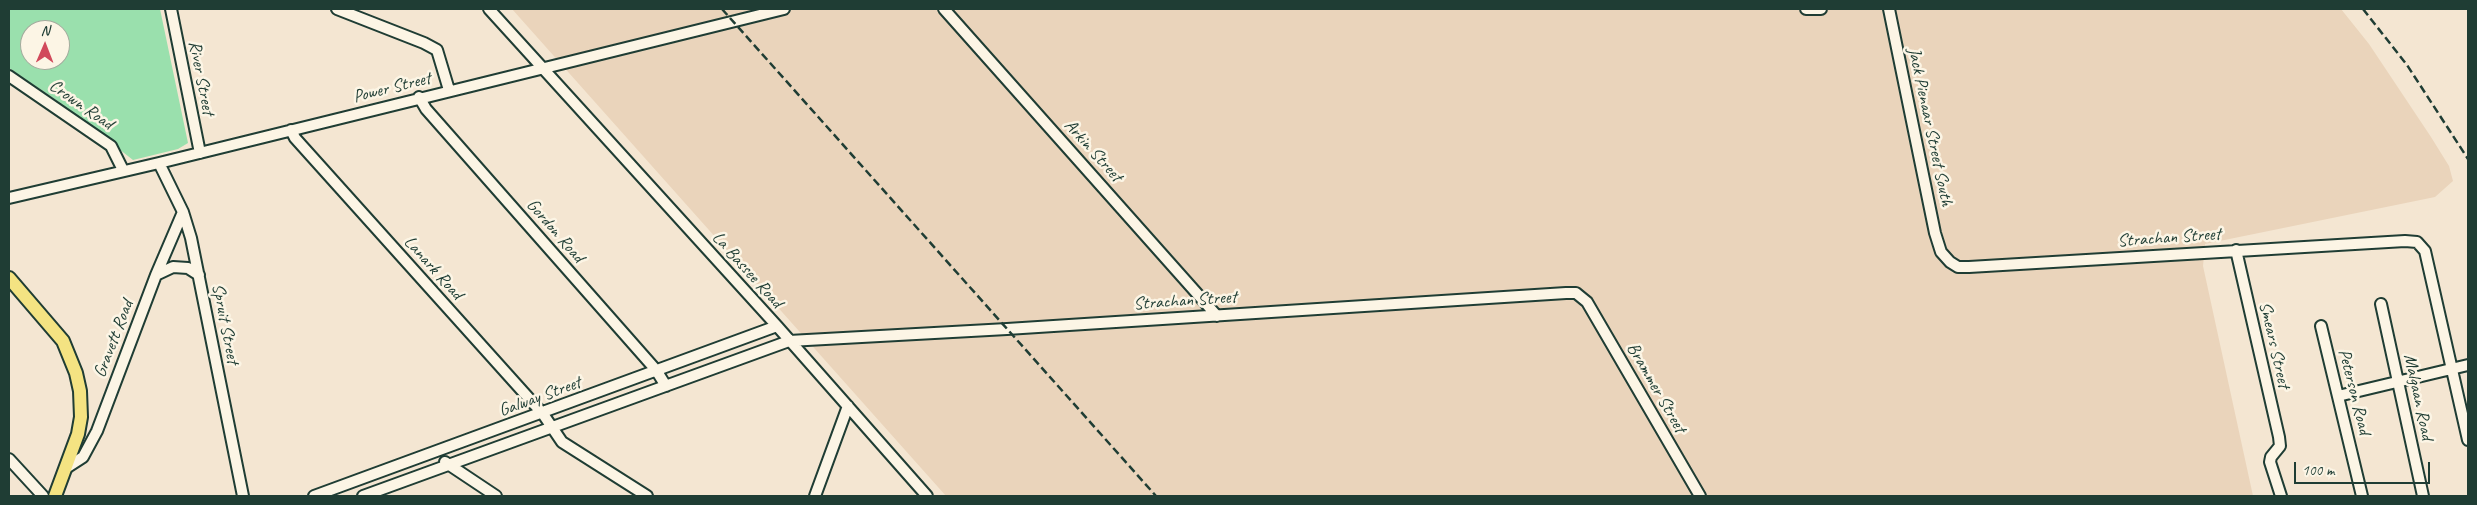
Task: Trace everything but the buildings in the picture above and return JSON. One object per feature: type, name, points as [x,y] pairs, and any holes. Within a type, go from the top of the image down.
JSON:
[{"type":"main road","points":[[9,278],[57,332],[69,352],[81,396],[81,417],[74,448],[55,496]]},
{"type":"street","name":"River Street","points":[[171,9],[200,153]]},
{"type":"street","points":[[337,9],[424,42],[437,50],[449,90]]},
{"type":"street","name":"La Bassee Road","points":[[489,9],[777,326],[927,496]]},
{"type":"street","name":"Power Street","points":[[9,198],[159,163],[419,97],[784,9]]},
{"type":"street","name":"Arkin Street","points":[[944,9],[1218,316]]},
{"type":"street","points":[[1806,9],[1821,9]]},
{"type":"street","name":"Jack Pienaar Street South","points":[[1889,9],[1941,252]]},
{"type":"street","name":"Crown Road","points":[[9,76],[111,146],[123,170]]},
{"type":"street","name":"Gordon Road","points":[[419,97],[426,109],[656,370],[666,386]]},
{"type":"street","name":"Lanark Road","points":[[291,130],[295,138],[543,414],[550,428],[562,442],[647,496]]},
{"type":"street","name":"Spruit Street","points":[[159,163],[183,212],[199,275],[243,496]]},
{"type":"street","name":"Gravett Road","points":[[66,468],[83,457],[97,431],[156,275],[183,212]]},
{"type":"street","name":"Strachan Street","points":[[1941,252],[1954,265],[1969,267],[2236,250],[2404,241],[2418,242],[2423,247],[2452,369]]},
{"type":"street","name":"Smears Street","points":[[2236,250],[2280,446],[2271,457],[2270,462],[2281,496]]},
{"type":"street","points":[[156,275],[168,268],[178,267],[188,268],[199,275]]},
{"type":"street","name":"Strachan Street","points":[[789,341],[1566,293],[1583,296]]},
{"type":"street","name":"Brammer Street","points":[[1583,296],[1700,496]]},
{"type":"street","name":"Malgaan Road","points":[[2381,304],[2422,496]]},
{"type":"street","name":"Galway Street","points":[[314,496],[543,414],[777,326]]},
{"type":"street","name":"Peterson Road","points":[[2320,326],[2362,496]]},
{"type":"street","name":"Galway Street","points":[[363,496],[789,341]]},
{"type":"street","points":[[2338,396],[2468,365]]},
{"type":"street","points":[[2452,369],[2468,440]]},
{"type":"street","points":[[815,496],[848,406]]},
{"type":"street","points":[[434,453],[496,496]]},
{"type":"street","points":[[9,459],[43,496]]},
{"type":"shaded area","points":[[512,9],[2341,9],[2369,44],[2431,137],[2449,166],[2453,181],[2435,197],[2205,244],[2203,266],[2253,496],[946,496]]},
{"type":"green space","points":[[9,9],[160,9],[188,143],[178,149],[133,160],[59,102],[9,68]]},
{"type":"railway","points":[[722,9],[1156,496]]},
{"type":"railway","points":[[2363,9],[2407,65],[2468,159]]}]
